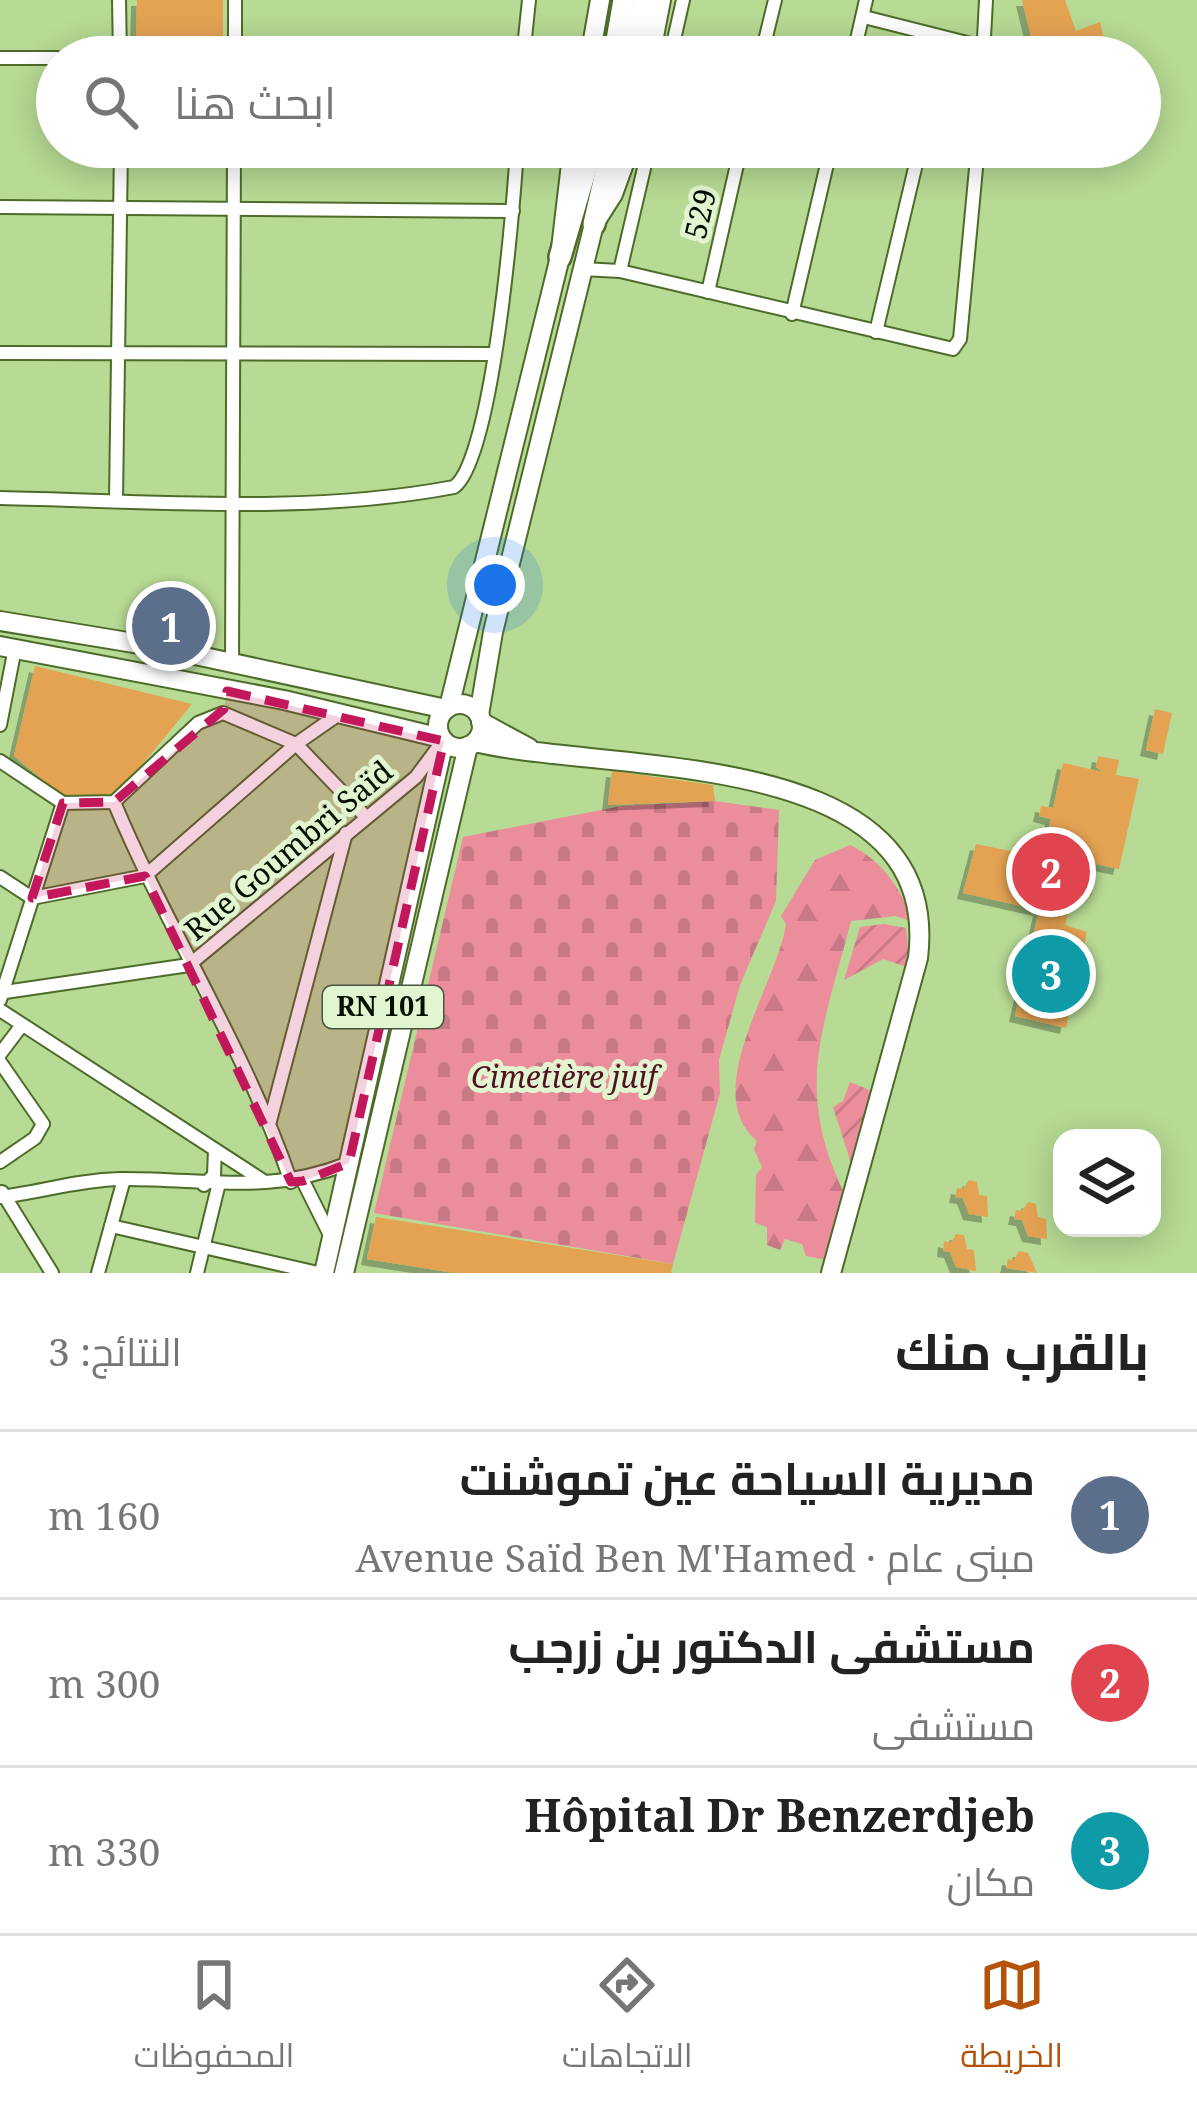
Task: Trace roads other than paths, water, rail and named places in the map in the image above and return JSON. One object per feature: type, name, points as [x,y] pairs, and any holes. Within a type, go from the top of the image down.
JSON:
[{"type":"highway","points":[[618,36],[624,0]]},
{"type":"highway","points":[[637,36],[645,0]]},
{"type":"highway","points":[[560,257],[586,168]]},
{"type":"highway","points":[[594,224],[607,168]]},
{"type":"main road","points":[[593,36],[599,0]]},
{"type":"main road","points":[[654,36],[661,0]]},
{"type":"main road","points":[[443,740],[438,722],[448,708],[560,257],[571,168]]},
{"type":"main road","points":[[476,731],[493,632],[582,269],[594,224],[622,168]]},
{"type":"main road","points":[[0,621],[448,708],[469,706],[476,731]]},
{"type":"main road","points":[[8,647],[340,713],[443,740],[476,731],[533,751],[743,777],[810,800],[870,830],[911,883],[920,909],[918,958],[831,1273]]},
{"type":"main road","name":"RN 101","points":[[344,1273],[476,731]]},
{"type":"main road","name":"RN 101","points":[[321,1273],[443,740]]},
{"type":"street","points":[[119,0],[120,36]]},
{"type":"street","points":[[235,0],[235,36]]},
{"type":"street","points":[[525,36],[529,0]]},
{"type":"street","points":[[675,36],[683,0]]},
{"type":"street","points":[[766,36],[775,0]]},
{"type":"street","points":[[858,36],[866,0]]},
{"type":"street","points":[[984,36],[986,0]]},
{"type":"street","points":[[863,17],[928,36]]},
{"type":"street","points":[[0,58],[36,58]]},
{"type":"street","points":[[116,500],[121,168]]},
{"type":"street","points":[[232,664],[234,168]]},
{"type":"street","points":[[0,498],[233,502],[454,488],[468,468],[495,353],[516,168]]},
{"type":"street","points":[[615,271],[643,168]]},
{"type":"street","name":"529","points":[[708,292],[736,168]]},
{"type":"street","points":[[791,314],[826,168]]},
{"type":"street","points":[[876,332],[915,168]]},
{"type":"street","points":[[582,269],[615,271],[953,350],[960,339],[976,168]]},
{"type":"street","points":[[0,207],[513,211]]},
{"type":"street","points":[[0,353],[495,353]]},
{"type":"street","points":[[0,725],[8,647]]},
{"type":"street","points":[[223,713],[227,691]]},
{"type":"street","points":[[0,761],[63,803],[114,802],[198,724],[223,713],[296,744],[365,816]]},
{"type":"street","points":[[0,877],[32,898],[145,876],[296,744],[340,713]]},
{"type":"street","name":"Rue Goumbri Saïd","points":[[3,996],[189,965],[416,777],[443,740]]},
{"type":"street","points":[[114,802],[145,876],[297,1182],[331,1237]]},
{"type":"street","points":[[3,996],[63,803]]},
{"type":"street","points":[[270,1122],[346,832]]},
{"type":"street","points":[[0,1010],[265,1182]]},
{"type":"street","points":[[0,1162],[35,1138],[43,1124],[0,1058],[22,1025]]},
{"type":"street","points":[[197,1273],[215,1150]]},
{"type":"street","points":[[52,1273],[1,1194],[124,1179],[211,1186],[297,1182],[349,1163]]},
{"type":"street","points":[[98,1273],[124,1179]]},
{"type":"street","points":[[111,1226],[321,1273]]},
{"type":"place","name":"مديرية السياحة عين تموشنت","points":[[171,626]]},
{"type":"place","name":"مستشفى الدكتور بن زرجب","points":[[1051,872]]},
{"type":"place","name":"Hôpital Dr Benzerdjeb","points":[[1051,974]]},
{"type":"park label","name":"Cimetière juif","points":[[564,1078]]}]
